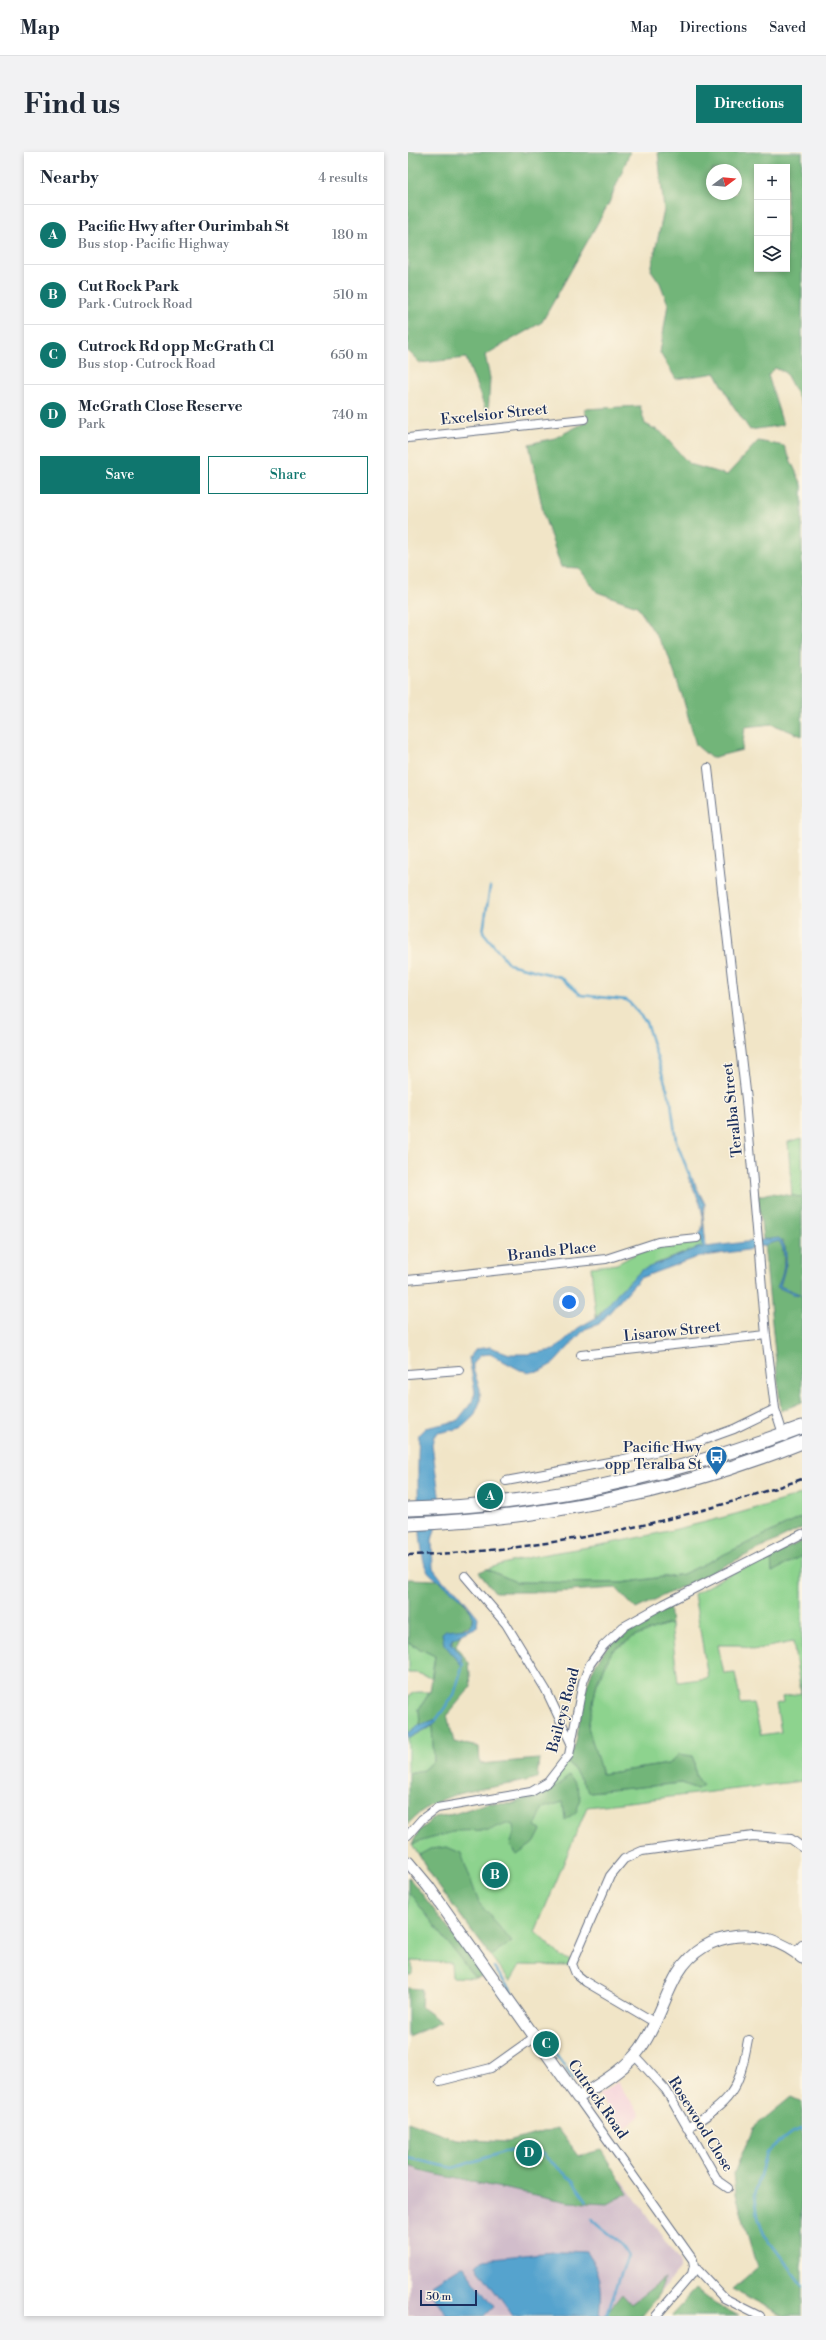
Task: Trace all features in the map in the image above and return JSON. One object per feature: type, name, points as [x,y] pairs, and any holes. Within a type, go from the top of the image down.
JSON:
[{"type":"main road","points":[[409,1509],[447,1508],[517,1502],[590,1488],[660,1472],[802,1427]]},
{"type":"main road","points":[[409,1524],[449,1522],[533,1513],[617,1497],[685,1480],[802,1442]]},
{"type":"street","name":"Excelsior Street","points":[[408,438],[584,419]]},
{"type":"street","name":"Teralba Street","points":[[708,768],[746,1100],[766,1335],[775,1409],[787,1448]]},
{"type":"street","name":"Brands Place","points":[[408,1280],[606,1259],[658,1242],[697,1238]]},
{"type":"street","name":"Lisarow Street","points":[[581,1355],[766,1335]]},
{"type":"street","points":[[408,1374],[459,1370]]},
{"type":"street","points":[[506,1481],[620,1460],[698,1442],[734,1429],[775,1409]]},
{"type":"street","name":"Baileys Road","points":[[408,1835],[422,1819],[437,1808],[531,1792],[548,1782],[569,1755],[583,1682],[590,1664],[608,1641],[623,1627],[664,1604],[802,1534]]},
{"type":"street","points":[[465,1576],[506,1624],[546,1690],[571,1743]]},
{"type":"street","points":[[654,2022],[586,1982],[576,1974],[572,1964],[610,1876],[624,1859],[642,1851],[753,1836],[791,1839],[802,1847]]},
{"type":"street","name":"Cutrock Road","points":[[408,1862],[428,1886],[536,2036],[578,2098],[689,2254],[694,2266],[724,2298],[760,2316]]},
{"type":"street","points":[[578,2098],[635,2056],[682,1968],[695,1954],[710,1944],[725,1938],[749,1935],[773,1940],[800,1952]]},
{"type":"street","points":[[440,2081],[491,2068],[536,2036]]},
{"type":"street","points":[[687,2128],[716,2111],[732,2093],[743,2067],[748,2040]]},
{"type":"street","name":"Rosewood Close","points":[[635,2056],[666,2090],[718,2181],[728,2188]]},
{"type":"street","points":[[656,2316],[692,2274],[694,2266]]},
{"type":"shaded area","points":[[617,2082],[641,2115],[623,2130],[598,2095]]},
{"type":"shaded area","points":[[408,2138],[622,2180],[679,2261],[679,2270],[640,2316],[408,2316]]},
{"type":"green space","points":[[408,152],[630,152],[609,203],[542,322],[485,355],[490,378],[488,416],[466,358],[420,363],[408,351]]},
{"type":"green space","points":[[658,152],[802,152],[802,404],[785,372],[775,368],[768,375],[783,425],[750,430],[732,404],[716,373],[676,379],[660,353],[668,304],[660,283],[651,270],[664,210]]},
{"type":"green space","points":[[640,406],[645,424],[661,432],[689,464],[727,475],[758,441],[784,446],[802,485],[802,736],[772,724],[745,727],[742,750],[711,758],[696,745],[683,698],[667,652],[637,606],[597,592],[579,568],[561,567],[544,516],[529,444],[555,438],[588,421],[584,409]]},
{"type":"green space","points":[[802,1138],[802,1197],[792,1196],[788,1142]]},
{"type":"green space","points":[[771,1193],[802,1197],[802,1402],[781,1411],[764,1244],[779,1241],[783,1248],[784,1266],[786,1266],[785,1247],[782,1241],[763,1239],[758,1196]]},
{"type":"green space","points":[[704,1238],[705,1249],[700,1247],[655,1264],[596,1317],[591,1267],[617,1264],[639,1252],[660,1245]]},
{"type":"green space","points":[[802,1494],[802,1517],[684,1574],[622,1583],[516,1582],[487,1569],[521,1559],[609,1543],[693,1525],[737,1514]]},
{"type":"green space","points":[[802,1517],[802,1528],[636,1609],[616,1588],[555,1592],[495,1592],[479,1572],[487,1569],[516,1582],[622,1583],[683,1574]]},
{"type":"green space","points":[[802,1541],[802,1556],[772,1572],[771,1556]]},
{"type":"green space","points":[[771,1556],[772,1572],[802,1556],[802,1781],[587,1807],[535,1932],[562,1957],[570,1960],[570,1966],[520,1965],[510,1982],[437,1884],[412,1844],[419,1831],[435,1817],[454,1814],[488,1803],[511,1804],[552,1784],[568,1761],[589,1792],[682,1783],[697,1789],[703,1785],[696,1776],[693,1756],[669,1764],[601,1774],[588,1727],[597,1683],[612,1651],[634,1637],[667,1624],[671,1625],[678,1682],[708,1678],[694,1594],[722,1578]],"holes":[[[793,1642],[801,1693],[782,1697],[783,1702],[776,1704],[781,1732],[761,1735],[753,1703],[741,1704],[735,1673],[724,1674],[718,1645],[739,1645],[753,1650]]]},
{"type":"green space","points":[[408,1579],[437,1580],[455,1592],[472,1613],[471,1624],[456,1631],[444,1644],[453,1653],[452,1639],[461,1634],[456,1646],[469,1663],[471,1687],[447,1715],[454,1742],[479,1747],[480,1764],[539,1759],[537,1778],[451,1796],[421,1812],[408,1824],[408,1773],[423,1770],[434,1761],[432,1726],[437,1719],[420,1725],[419,1709],[430,1692],[435,1656],[408,1643]]},
{"type":"green space","points":[[669,1606],[671,1625],[667,1624],[634,1637],[612,1651],[597,1683],[588,1727],[602,1774],[669,1764],[679,1754],[693,1756],[696,1776],[703,1785],[697,1789],[682,1783],[589,1792],[568,1761],[575,1744],[586,1689],[592,1671],[600,1657],[620,1636]]},
{"type":"green space","points":[[408,1643],[435,1656],[431,1678],[417,1673],[408,1673]]},
{"type":"green space","points":[[417,1692],[430,1692],[419,1709],[420,1725],[408,1733],[408,1696]]},
{"type":"green space","points":[[432,1726],[434,1761],[423,1770],[408,1773],[408,1739]]},
{"type":"green space","points":[[569,1776],[574,1781],[581,1799],[576,1812],[565,1820],[563,1802],[543,1808],[535,1827],[541,1830],[535,1842],[517,1855],[510,1845],[514,1832],[513,1825],[506,1823],[490,1830],[456,1831],[412,1844],[419,1831],[435,1817],[454,1814],[488,1803],[511,1804],[534,1799],[556,1787]]},
{"type":"green space","points":[[447,1847],[461,1853],[479,1903],[512,1942],[491,1956],[437,1884],[419,1855],[430,1849]]},
{"type":"green space","points":[[408,1877],[484,1976],[475,1978],[408,1891]]},
{"type":"green space","points":[[408,1891],[412,1894],[475,1978],[452,1977],[451,1963],[412,1961],[412,1975],[408,1975]]},
{"type":"green space","points":[[408,1988],[422,1989],[421,2007],[441,2022],[408,2037]]},
{"type":"green space","points":[[791,2097],[802,2102],[802,2316],[785,2316],[732,2289],[757,2268],[736,2194],[734,2173],[753,2128]]},
{"type":"green space","points":[[408,2121],[456,2139],[508,2142],[557,2128],[578,2156],[601,2150],[628,2193],[608,2204],[569,2202],[429,2173],[408,2166]]},
{"type":"green space","points":[[665,2278],[657,2298],[642,2316],[604,2316],[622,2294],[631,2304]]},
{"type":"green space","points":[[696,2289],[715,2304],[738,2316],[671,2316]]},
{"type":"water","points":[[688,1177],[692,1178],[705,1204],[703,1215],[706,1247],[779,1238],[783,1243],[786,1255],[785,1268],[780,1286],[802,1295],[793,1294],[777,1287],[782,1276],[784,1264],[782,1246],[779,1241],[747,1250],[697,1257],[640,1278],[599,1324],[585,1329],[554,1363],[540,1371],[530,1372],[520,1370],[490,1354],[481,1355],[473,1363],[473,1369],[480,1389],[480,1402],[474,1416],[461,1428],[438,1433],[434,1436],[432,1445],[441,1509],[432,1540],[433,1568],[443,1581],[457,1591],[478,1617],[477,1627],[452,1639],[451,1642],[461,1656],[463,1667],[444,1644],[442,1633],[446,1630],[468,1628],[472,1620],[471,1612],[458,1596],[432,1576],[427,1570],[421,1546],[418,1505],[419,1434],[425,1428],[457,1421],[472,1402],[475,1392],[469,1358],[476,1349],[490,1347],[510,1354],[528,1354],[554,1350],[578,1328],[599,1316],[619,1291],[642,1270],[700,1247],[703,1248],[699,1236],[703,1221],[701,1208],[697,1195]]},
{"type":"water","points":[[437,1719],[435,1724],[408,1739],[408,1733],[420,1725]]},
{"type":"water","points":[[563,2251],[587,2252],[592,2260],[600,2282],[600,2316],[513,2316],[476,2266],[483,2259]]},
{"type":"water","points":[[464,2266],[494,2307],[485,2316],[447,2316],[432,2293],[432,2285]]},
{"type":"waterway","points":[[490,887],[483,932],[509,964],[560,977],[581,995],[627,1000],[646,1022],[671,1102],[676,1141],[691,1179]]},
{"type":"waterway","points":[[436,1720],[454,1695],[463,1664]]},
{"type":"waterway","points":[[494,1967],[525,2012]]},
{"type":"waterway","points":[[526,2013],[564,2065]]},
{"type":"waterway","points":[[566,2068],[573,2079]]},
{"type":"waterway","points":[[802,2129],[791,2133],[766,2152],[755,2195],[758,2217],[764,2234],[802,2285]]},
{"type":"waterway","points":[[408,2158],[453,2168],[510,2150],[540,2152],[573,2181],[587,2201]]},
{"type":"waterway","points":[[592,2219],[617,2240],[628,2255],[606,2316]]},
{"type":"railway","points":[[408,1555],[458,1553],[508,1548],[608,1532],[657,1522],[706,1509],[755,1495],[802,1479]]},
{"type":"place","name":"Pacific Hwy opp Teralba St","points":[[717,1476]]},
{"type":"place","name":"Pacific Hwy after Ourimbah St","points":[[490,1496]]},
{"type":"place","name":"Cut Rock Park","points":[[495,1875]]},
{"type":"place","name":"Cutrock Rd opp McGrath Cl","points":[[546,2044]]},
{"type":"place","name":"McGrath Close Reserve","points":[[529,2153]]}]
